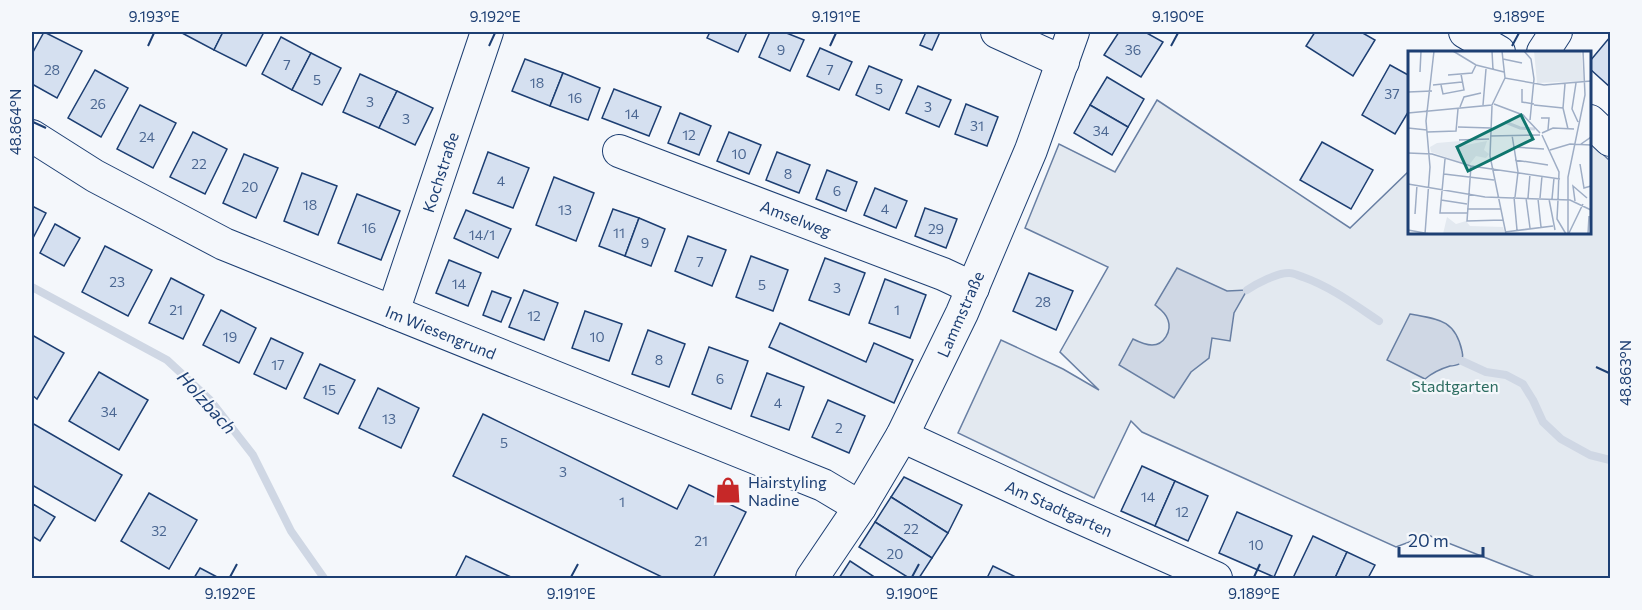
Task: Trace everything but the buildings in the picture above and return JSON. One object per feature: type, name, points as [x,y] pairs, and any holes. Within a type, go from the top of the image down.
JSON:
[{"type":"street","points":[[997,32],[1063,62]]},
{"type":"street","name":"Lammstraße","points":[[812,579],[860,507],[902,436],[962,313],[1031,150],[1073,32]]},
{"type":"street","points":[[1465,32],[1498,51]]},
{"type":"street","points":[[1545,51],[1556,32]]},
{"type":"street","name":"Kochstraße","points":[[393,312],[482,33]]},
{"type":"street","points":[[1591,123],[1611,140]]},
{"type":"street","name":"Im Wiesengrund","points":[[32,136],[95,176],[224,244],[823,485],[860,507]]},
{"type":"street","name":"Amselweg","points":[[619,151],[942,274],[973,288]]},
{"type":"street","name":"Am Stadtgarten","points":[[902,436],[1216,579]]},
{"type":"green space","name":"Stadtgarten","points":[[1157,100],[1350,228],[1408,172],[1408,234],[1591,234],[1591,143],[1610,161],[1610,578],[1537,578],[1428,535],[1396,547],[1142,432],[1131,421],[1094,498],[958,433],[1001,340],[1063,369],[1099,390],[1060,352],[1108,267],[1025,228],[1059,144],[1115,172]]},
{"type":"shaded area","points":[[1177,268],[1227,291],[1247,290],[1234,313],[1230,341],[1212,338],[1209,358],[1191,372],[1174,398],[1119,365],[1133,339],[1152,345],[1160,343],[1166,337],[1169,329],[1168,320],[1155,305]]},
{"type":"shaded area","points":[[1410,314],[1436,319],[1450,327],[1459,340],[1462,351],[1460,363],[1440,370],[1425,379],[1387,360]]},
{"type":"waterway","points":[[1247,290],[1273,276],[1293,273],[1333,291],[1379,321]]},
{"type":"waterway","name":"Holzbach","points":[[32,287],[167,360],[210,400],[253,455],[291,531],[324,578]]},
{"type":"waterway","points":[[1462,361],[1486,372],[1506,375],[1523,384],[1543,422],[1561,439],[1590,455],[1610,460]]},
{"type":"place","name":"Hairstyling Nadine","points":[[728,490]]}]
